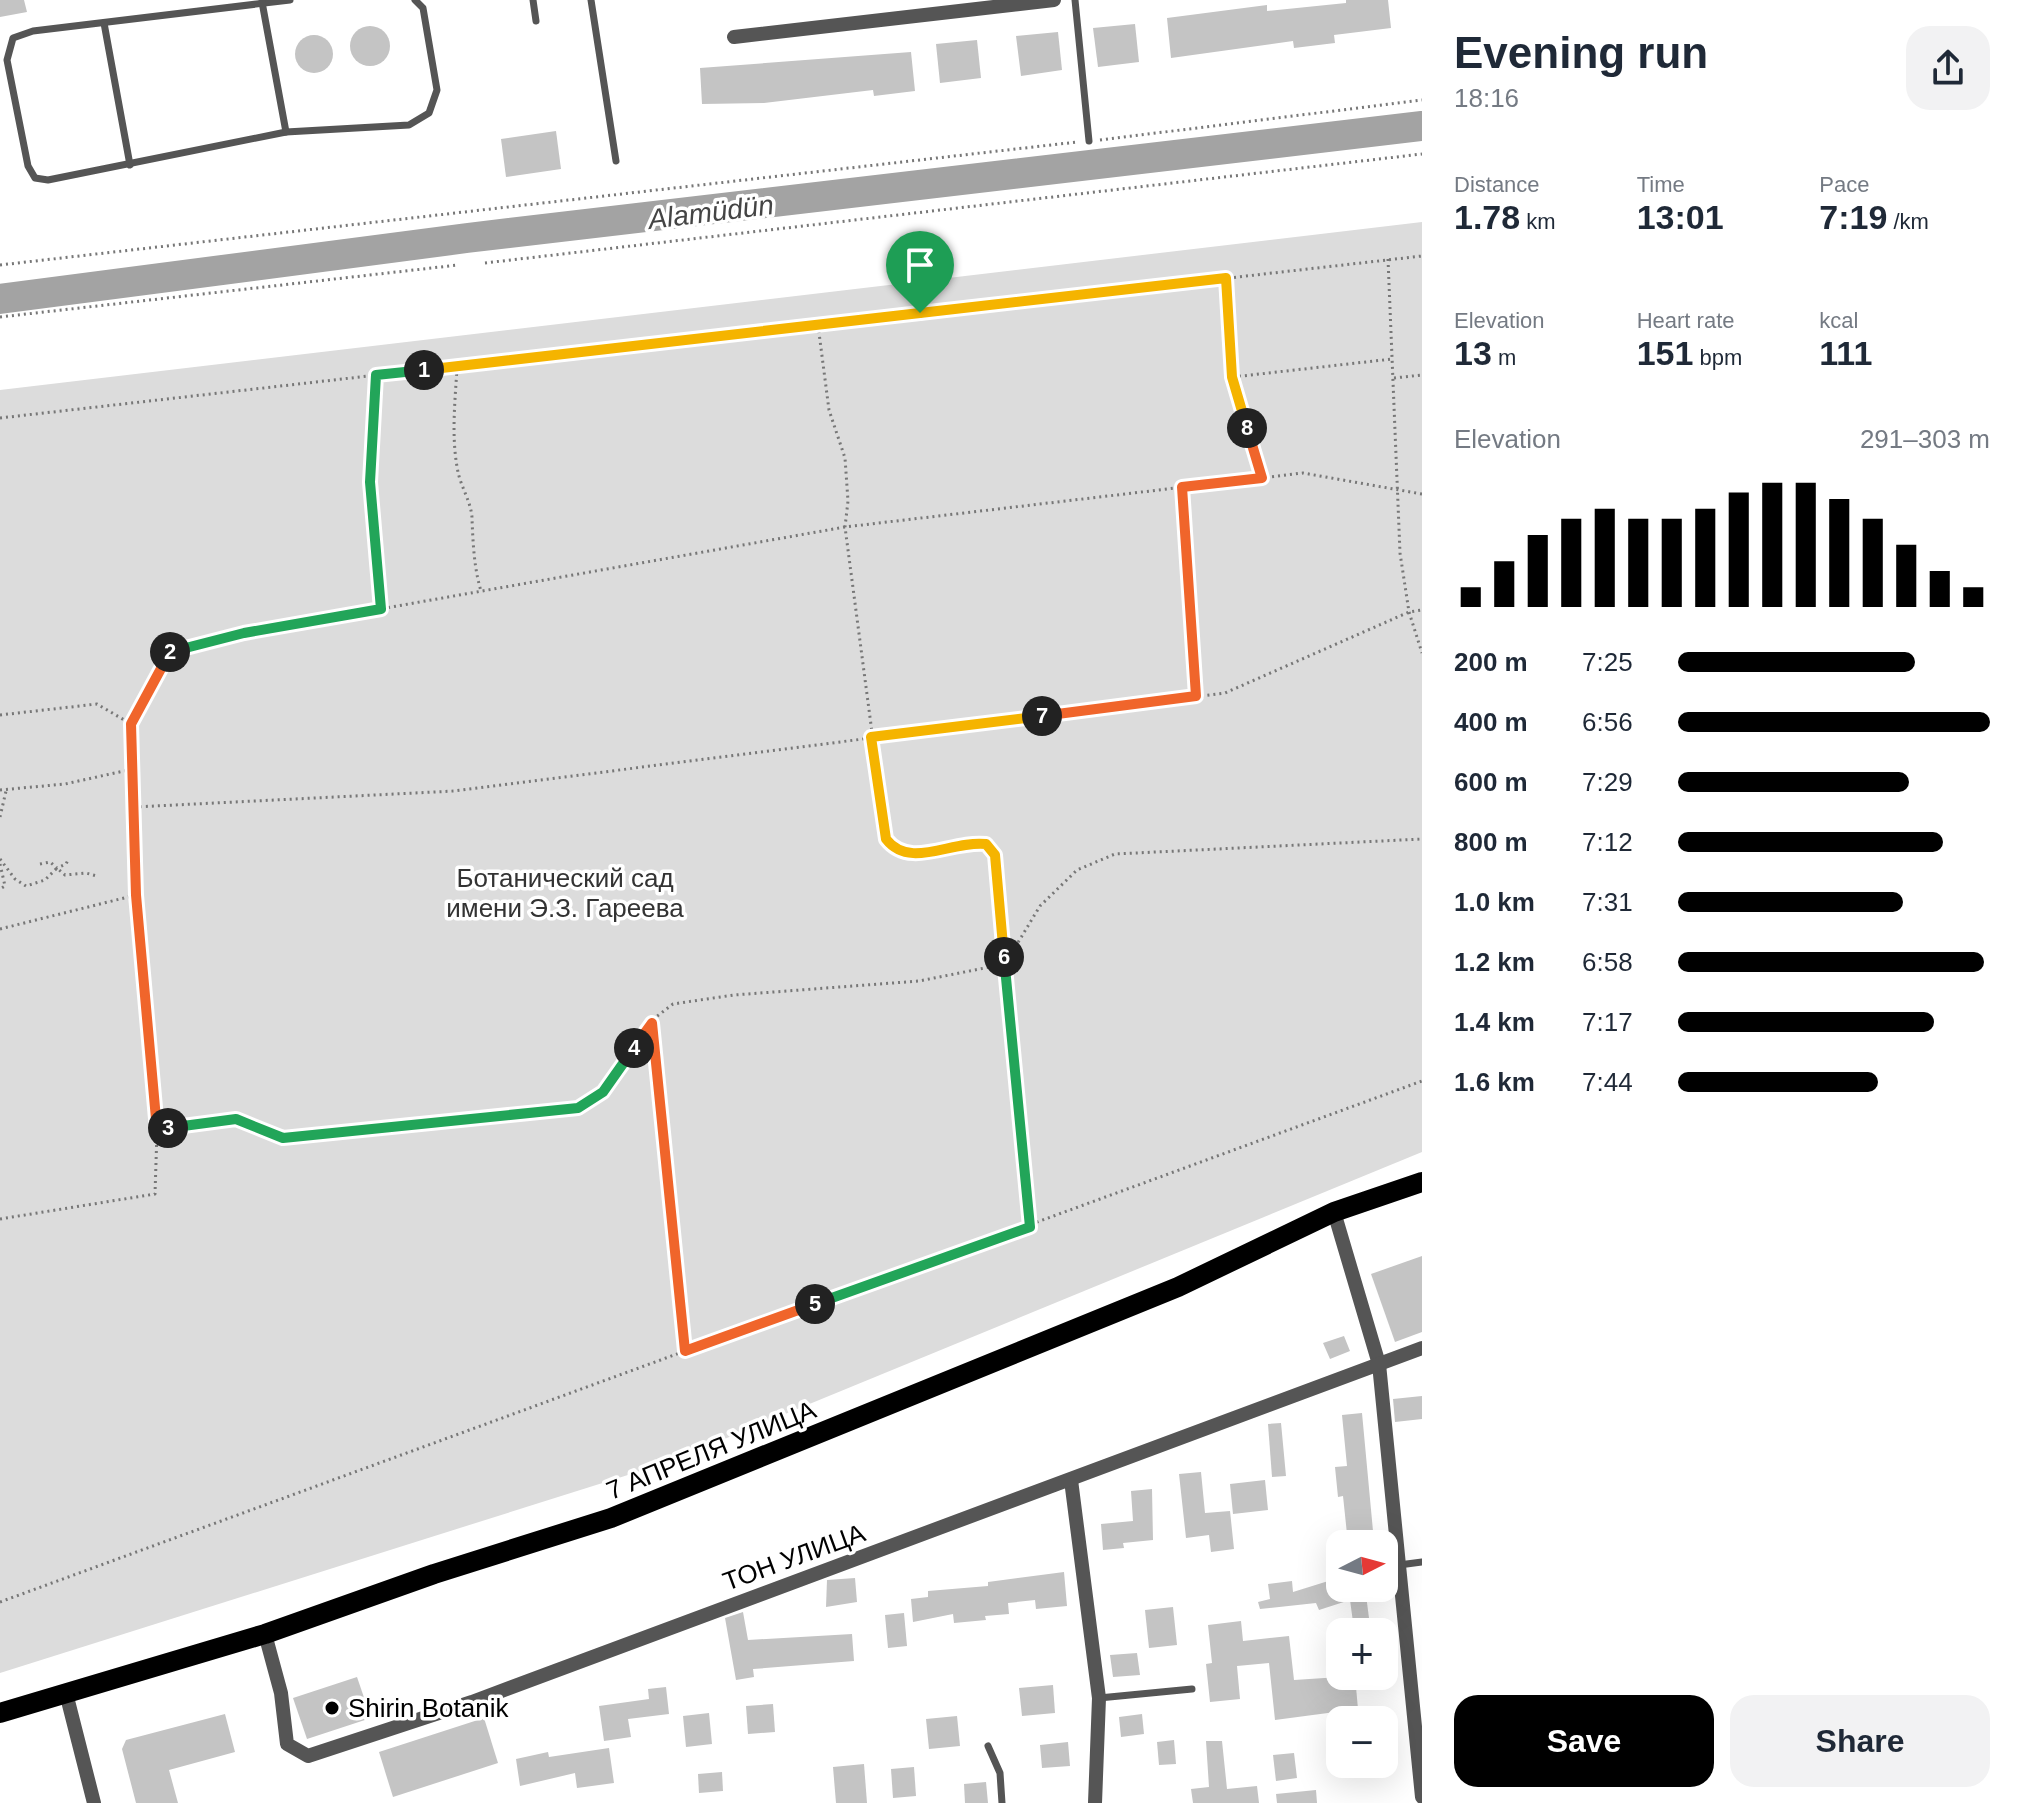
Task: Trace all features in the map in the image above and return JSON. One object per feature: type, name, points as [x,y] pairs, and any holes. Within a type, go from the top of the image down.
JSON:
[{"type":"main road","name":"7 АПРЕЛЯ УЛИЦА","points":[[0,1713],[265,1634],[434,1574],[611,1518],[1178,1287],[1334,1212],[1422,1182]]},
{"type":"street","points":[[734,37],[1054,0]]},
{"type":"street","points":[[1334,1212],[1379,1364],[1418,1723],[1422,1797]]},
{"type":"street","name":"ТОН УЛИЦА","points":[[265,1634],[281,1693],[287,1744],[308,1756],[472,1702],[1422,1348]]},
{"type":"street","points":[[1071,1480],[1099,1698],[1095,1803]]},
{"type":"street","points":[[66,1693],[94,1803]]},
{"type":"lane","points":[[290,0],[33,31],[13,38],[7,60],[28,166],[35,178],[48,180],[130,165],[286,132],[409,125],[429,113],[437,90],[423,8],[415,0]]},
{"type":"lane","points":[[533,0],[536,21]]},
{"type":"lane","points":[[591,0],[616,161]]},
{"type":"lane","points":[[1075,0],[1089,141]]},
{"type":"lane","points":[[262,2],[286,132]]},
{"type":"lane","points":[[104,23],[130,165]]},
{"type":"lane","points":[[1399,1565],[1422,1562]]},
{"type":"lane","points":[[1099,1698],[1192,1689]]},
{"type":"lane","points":[[988,1746],[1000,1773],[1002,1803]]},
{"type":"path","points":[[0,265],[1422,100]]},
{"type":"path","points":[[485,263],[1422,154]]},
{"type":"path","points":[[0,418],[1422,256]]},
{"type":"path","points":[[1388,259],[1400,553],[1409,612],[1422,653]]},
{"type":"path","points":[[0,317],[458,265]]},
{"type":"path","points":[[1226,278],[1232,377],[1262,478]]},
{"type":"path","points":[[818,325],[829,410],[845,458],[848,501],[845,527],[886,839],[896,852],[907,855],[973,843],[986,844],[995,855],[1030,1227]]},
{"type":"path","points":[[1232,377],[1392,359]]},
{"type":"path","points":[[457,366],[453,421],[458,472],[472,518],[470,531],[477,550],[475,571],[481,591]]},
{"type":"path","points":[[376,375],[370,482],[381,609]]},
{"type":"path","points":[[1393,378],[1422,375]]},
{"type":"path","points":[[0,1219],[155,1194],[157,1130],[136,895],[131,724],[171,649],[845,527],[1303,473],[1422,494]]},
{"type":"path","points":[[1182,487],[1196,696]]},
{"type":"path","points":[[135,807],[454,791],[1225,693],[1409,612],[1422,610]]},
{"type":"path","points":[[0,715],[97,704],[131,724]]},
{"type":"path","points":[[0,790],[65,784],[133,769]]},
{"type":"path","points":[[0,817],[6,791]]},
{"type":"path","points":[[157,1130],[236,1119],[283,1138],[578,1108],[603,1092],[652,1023],[673,1004],[748,994],[919,981],[1005,964],[1040,906],[1077,870],[1115,854],[1422,839]]},
{"type":"path","points":[[0,861],[15,879],[26,886],[45,880],[69,858]]},
{"type":"path","points":[[0,861],[5,886],[0,889]]},
{"type":"path","points":[[40,864],[50,862],[65,875],[86,873],[97,876]]},
{"type":"path","points":[[0,929],[136,895]]},
{"type":"path","points":[[652,1023],[685,1351]]},
{"type":"path","points":[[0,1602],[1422,1081]]},
{"type":"green space","name":"Ботанический сад имени Э.З. Гареева","points":[[1422,222],[1422,1152],[666,1463],[0,1673],[0,390]]},
{"type":"building","points":[[0,0],[24,0],[27,12],[0,17]]},
{"type":"building","points":[[1346,0],[1388,0],[1391,28],[1334,35],[1335,43],[1294,48],[1293,41],[1171,58],[1167,18],[1267,5],[1267,11],[1346,3]]},
{"type":"building","points":[[1135,24],[1139,62],[1098,67],[1093,28]]},
{"type":"building","points":[[370,26],[384,32],[390,46],[384,60],[370,66],[356,60],[350,46],[356,32]]},
{"type":"building","points":[[1058,32],[1062,70],[1021,76],[1016,36]]},
{"type":"building","points":[[314,35],[327,41],[333,54],[327,67],[314,73],[301,67],[295,54],[301,41]]},
{"type":"building","points":[[977,40],[981,78],[940,83],[936,44]]},
{"type":"building","points":[[911,52],[915,91],[874,96],[873,90],[764,103],[702,104],[700,68]]},
{"type":"building","points":[[556,131],[561,169],[506,177],[501,139]]},
{"type":"building","points":[[1422,1256],[1422,1332],[1395,1342],[1371,1274]]},
{"type":"building","points":[[1344,1336],[1350,1351],[1330,1359],[1323,1343]]},
{"type":"building","points":[[1422,1396],[1422,1419],[1395,1422],[1393,1399]]},
{"type":"building","points":[[1362,1413],[1373,1530],[1347,1530],[1343,1496],[1338,1497],[1335,1467],[1347,1466],[1342,1415]]},
{"type":"building","points":[[1281,1423],[1286,1476],[1272,1477],[1268,1424]]},
{"type":"building","points":[[1201,1472],[1205,1513],[1230,1511],[1234,1549],[1211,1552],[1209,1535],[1186,1538],[1179,1474]]},
{"type":"building","points":[[1265,1480],[1268,1510],[1233,1514],[1230,1484]]},
{"type":"building","points":[[1152,1489],[1153,1540],[1123,1543],[1124,1548],[1103,1550],[1101,1524],[1133,1521],[1131,1491]]},
{"type":"building","points":[[1064,1572],[1067,1606],[1036,1609],[1035,1600],[1008,1603],[1009,1614],[985,1616],[986,1620],[954,1623],[953,1614],[913,1622],[911,1599],[928,1597],[928,1591],[988,1586],[988,1582]]},
{"type":"building","points":[[855,1578],[857,1602],[826,1607],[827,1580]]},
{"type":"building","points":[[1292,1581],[1293,1592],[1326,1582],[1326,1602],[1344,1602],[1319,1610],[1316,1603],[1260,1609],[1258,1602],[1270,1599],[1268,1584]]},
{"type":"building","points":[[1350,1602],[1367,1602],[1369,1618],[1352,1618]]},
{"type":"building","points":[[1173,1607],[1177,1645],[1149,1648],[1145,1610]]},
{"type":"building","points":[[743,1612],[748,1640],[852,1634],[854,1661],[753,1669],[754,1677],[736,1680],[725,1618]]},
{"type":"building","points":[[904,1613],[907,1646],[888,1648],[885,1615]]},
{"type":"building","points":[[1241,1621],[1243,1641],[1289,1636],[1294,1680],[1326,1678],[1326,1690],[1356,1690],[1358,1706],[1326,1706],[1326,1713],[1275,1720],[1269,1663],[1237,1666],[1240,1699],[1210,1702],[1206,1664],[1212,1663],[1208,1625]]},
{"type":"building","points":[[1137,1653],[1140,1675],[1113,1677],[1110,1655]]},
{"type":"building","name":"Shirin Botanik","points":[[357,1677],[371,1718],[307,1739],[293,1698]]},
{"type":"building","points":[[1053,1685],[1055,1713],[1022,1716],[1019,1688]]},
{"type":"building","points":[[666,1687],[669,1714],[628,1719],[631,1737],[604,1741],[599,1706],[649,1699],[648,1689]]},
{"type":"building","points":[[773,1704],[775,1732],[748,1734],[746,1706]]},
{"type":"building","points":[[709,1713],[712,1744],[686,1747],[683,1716]]},
{"type":"building","points":[[225,1714],[235,1752],[169,1770],[178,1803],[136,1803],[122,1749],[126,1740]]},
{"type":"building","points":[[1142,1714],[1144,1734],[1121,1737],[1119,1717]]},
{"type":"building","points":[[957,1716],[960,1746],[929,1749],[926,1719]]},
{"type":"building","points":[[484,1718],[498,1763],[393,1797],[379,1752]]},
{"type":"building","points":[[1174,1740],[1176,1764],[1159,1765],[1157,1742]]},
{"type":"building","points":[[1206,1741],[1222,1741],[1227,1789],[1257,1786],[1259,1803],[1193,1803],[1191,1789],[1209,1787]]},
{"type":"building","points":[[1068,1742],[1070,1766],[1042,1768],[1040,1745]]},
{"type":"building","points":[[609,1748],[614,1783],[577,1788],[575,1773],[520,1786],[516,1759],[548,1752],[549,1757]]},
{"type":"building","points":[[1294,1753],[1297,1778],[1276,1781],[1273,1755]]},
{"type":"building","points":[[864,1764],[867,1803],[836,1803],[833,1767]]},
{"type":"building","points":[[914,1767],[916,1796],[893,1798],[891,1769]]},
{"type":"building","points":[[722,1772],[723,1791],[699,1793],[698,1774]]},
{"type":"building","points":[[986,1782],[988,1803],[965,1803],[964,1784]]},
{"type":"building","points":[[1316,1790],[1317,1803],[1277,1803],[1276,1794]]},
{"type":"waterway","name":"Alamüdün","points":[[0,299],[467,238],[1422,126]]},
{"type":"place","name":"Shirin Botanik","points":[[332,1708]]},
{"type":"route","points":[[1226,278],[1232,377],[1262,478],[1182,487],[1196,696],[871,737],[886,839],[896,852],[907,855],[973,843],[986,844],[995,855],[1030,1227],[685,1351],[652,1023],[603,1092],[578,1108],[283,1138],[236,1119],[157,1130],[136,895],[131,724],[171,649],[381,609],[370,482],[376,375],[920,313],[1226,278]]}]
